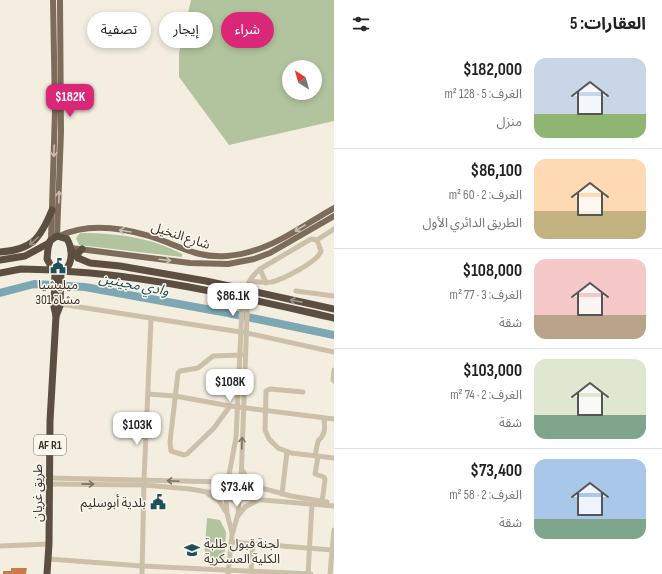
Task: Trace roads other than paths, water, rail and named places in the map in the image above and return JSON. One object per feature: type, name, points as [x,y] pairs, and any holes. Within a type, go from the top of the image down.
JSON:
[{"type":"highway","points":[[0,252],[20,249],[34,242],[44,229],[52,210]]},
{"type":"highway","points":[[54,238],[47,259],[58,274]]},
{"type":"highway","points":[[0,260],[25,256],[54,238],[67,239],[71,249],[78,258],[90,263],[120,266],[198,280],[334,309]]},
{"type":"highway","points":[[58,274],[66,269],[70,263],[71,249]]},
{"type":"highway","points":[[78,258],[79,252],[82,249]]},
{"type":"highway","points":[[0,273],[21,269],[58,274],[137,278],[205,289],[247,291],[334,318]]},
{"type":"highway","name":"طريق غريان","points":[[48,574],[50,421],[56,316],[60,304],[58,293],[58,274]]},
{"type":"highway","name":"طريق غريان","points":[[56,316],[54,307],[58,293]]},
{"type":"main road","points":[[54,0],[55,111],[52,210],[54,238]]},
{"type":"main road","points":[[54,238],[61,126],[60,0]]},
{"type":"main road","name":"شارع النخيل","points":[[54,238],[82,229],[125,230],[155,238],[196,254],[214,257],[227,256],[250,252],[273,244],[334,208]]},
{"type":"main road","points":[[71,249],[82,249],[190,263],[228,264],[246,261],[266,254],[334,216]]},
{"type":"street","points":[[232,535],[227,513],[226,496],[223,488],[227,481],[241,407],[247,291],[254,274],[260,269],[312,240],[317,240],[334,229]]},
{"type":"street","points":[[247,291],[286,276],[319,256],[321,251],[317,240]]},
{"type":"street","points":[[260,269],[266,283]]},
{"type":"street","points":[[296,291],[334,296]]},
{"type":"street","points":[[60,304],[151,319],[244,331],[334,352]]},
{"type":"street","points":[[142,574],[144,482],[151,319]]},
{"type":"street","points":[[228,572],[232,535],[237,518],[239,498],[244,490],[242,483],[241,355],[244,331]]},
{"type":"street","points":[[230,406],[214,428],[187,454],[184,455],[171,451],[170,447],[178,373],[180,371],[198,368],[213,356],[241,355]]},
{"type":"street","points":[[334,370],[334,381]]},
{"type":"street","points":[[303,392],[268,390],[266,392],[266,434],[278,448],[287,452],[334,458]]},
{"type":"street","points":[[148,394],[175,396],[230,406],[334,419]]},
{"type":"street","points":[[322,502],[325,478],[315,474],[318,441],[322,437],[325,428],[324,418]]},
{"type":"street","points":[[282,494],[287,452]]},
{"type":"street","points":[[242,468],[247,479],[254,486]]},
{"type":"street","points":[[49,481],[198,482],[227,481],[235,479],[242,483],[282,494],[334,505]]},
{"type":"street","points":[[144,482],[204,491],[226,496],[232,500],[239,498],[334,505]]},
{"type":"street","points":[[204,491],[219,501],[227,513]]},
{"type":"street","points":[[237,518],[245,507],[250,503],[259,500]]},
{"type":"street","points":[[308,574],[312,504]]},
{"type":"street","points":[[330,574],[334,530]]},
{"type":"street","points":[[231,542],[332,550]]},
{"type":"street","points":[[0,546],[49,544]]},
{"type":"street","points":[[251,571],[253,544]]},
{"type":"street","points":[[49,559],[228,572],[251,571],[311,574]]},
{"type":"waterway","name":"وادي مجينين","points":[[0,293],[34,284],[85,287],[228,313],[334,335]]},
{"type":"place","name":"ميليشيا 301 مشاة","points":[[58,266]]},
{"type":"place","name":"بلدية أبوسليم","points":[[158,502]]},
{"type":"place","name":"لجنة قبول طلبة الكلية العسكرية","points":[[192,550]]}]
